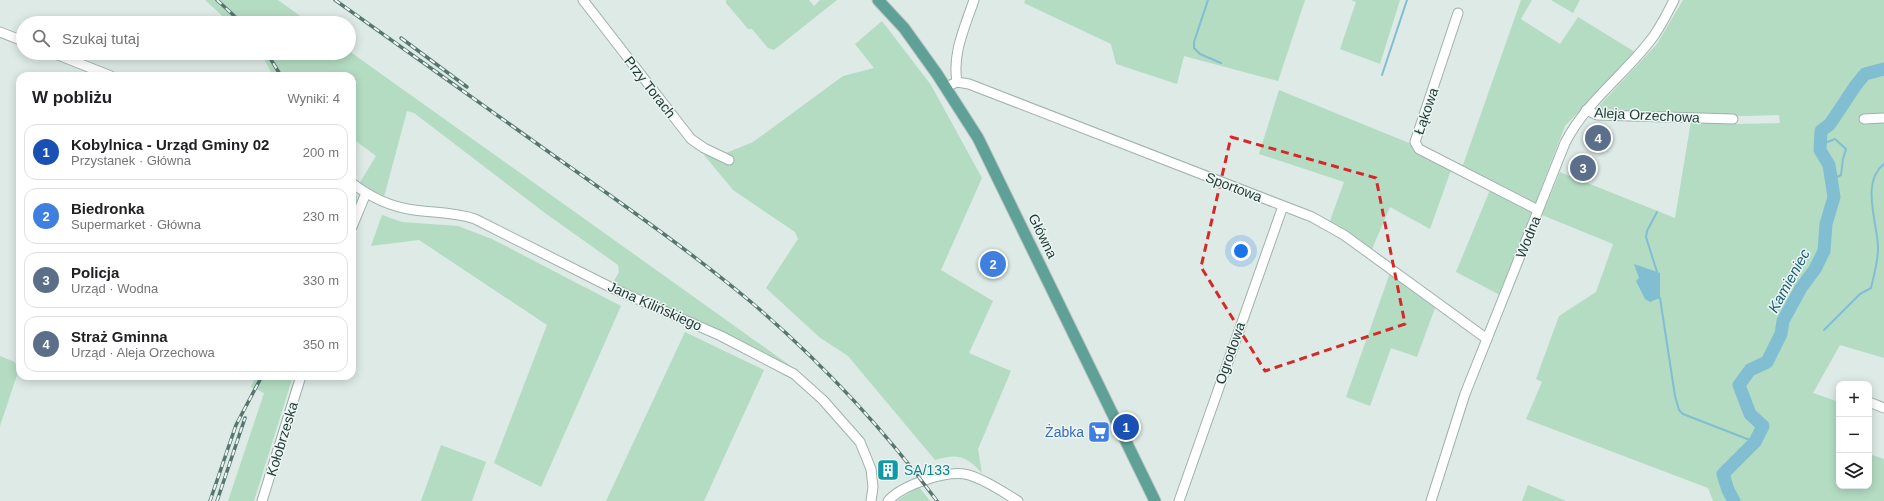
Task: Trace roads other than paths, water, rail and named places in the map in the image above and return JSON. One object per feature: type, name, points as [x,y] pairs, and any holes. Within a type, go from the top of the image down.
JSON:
[{"type":"main road","name":"Główna","points":[[878,0],[904,28],[946,87],[978,138],[1155,501]]},
{"type":"street","name":"Przy Torach","points":[[583,0],[691,139],[704,148],[729,160]]},
{"type":"street","points":[[946,87],[957,82],[955,55],[974,0]]},
{"type":"street","name":"Wodna","points":[[1431,501],[1453,428],[1568,137],[1573,127],[1586,110],[1653,37],[1674,0]]},
{"type":"street","name":"Łąkowa","points":[[1458,12],[1415,142],[1419,149],[1538,210]]},
{"type":"street","points":[[0,32],[16,38]]},
{"type":"street","points":[[71,60],[101,72]]},
{"type":"street","name":"Sportowa","points":[[957,82],[968,84],[1312,217],[1344,235],[1487,339]]},
{"type":"street","name":"Aleja Orzechowa","points":[[1586,110],[1597,115],[1733,119]]},
{"type":"street","points":[[1864,119],[1884,118]]},
{"type":"street","name":"Jana Kilińskiego","points":[[356,186],[366,193],[402,208],[456,214],[475,219],[606,285],[721,336],[784,367],[813,389],[843,420],[860,442],[871,469],[871,501]]},
{"type":"street","points":[[356,217],[366,193]]},
{"type":"street","name":"Ogrodowa","points":[[1178,501],[1283,206]]},
{"type":"street","name":"Kołobrzeska","points":[[262,501],[300,380]]},
{"type":"street","points":[[1872,403],[1884,408]]},
{"type":"street","points":[[888,501],[898,492],[915,484],[940,477],[962,474],[975,477],[1018,501]]},
{"type":"water","points":[[1634,264],[1660,273],[1660,298],[1650,302],[1645,299],[1636,281],[1639,278]]},
{"type":"waterway","points":[[1208,0],[1194,42],[1194,48],[1200,54],[1221,63]]},
{"type":"waterway","points":[[1382,75],[1407,0]]},
{"type":"waterway","name":"Kamieniec","points":[[1734,501],[1728,490],[1723,474],[1755,442],[1763,426],[1750,414],[1739,385],[1750,370],[1767,362],[1781,334],[1783,321],[1801,288],[1815,269],[1824,251],[1826,224],[1834,197],[1829,165],[1820,150],[1821,131],[1830,124],[1865,74],[1884,69]]},
{"type":"waterway","points":[[1821,142],[1825,143],[1835,139],[1846,149],[1841,175],[1831,180]]},
{"type":"waterway","points":[[1824,330],[1860,294],[1871,288],[1878,253],[1872,204],[1873,181],[1877,172],[1884,164]]},
{"type":"waterway","points":[[1657,212],[1647,231],[1646,237],[1657,272]]},
{"type":"waterway","points":[[1660,298],[1675,396],[1679,410],[1683,414],[1755,442]]},
{"type":"railway","points":[[217,0],[234,16]]},
{"type":"railway","points":[[335,0],[657,229],[751,302],[777,324],[850,396],[895,447],[937,501]]},
{"type":"railway","points":[[401,38],[467,87]]},
{"type":"railway","points":[[271,60],[279,72]]},
{"type":"railway","points":[[210,501],[236,425],[260,380]]},
{"type":"railway","points":[[217,501],[245,418]]},
{"type":"place","name":"Straż Gminna","points":[[1598,138]]},
{"type":"place","name":"Policja","points":[[1583,168]]},
{"type":"place","name":"Biedronka","points":[[993,264]]},
{"type":"place","name":"Kobylnica - Urząd Gminy 02","points":[[1126,427]]},
{"type":"place","name":"Żabka","points":[[1099,432]]},
{"type":"place","name":"SA/133","points":[[888,470]]}]
